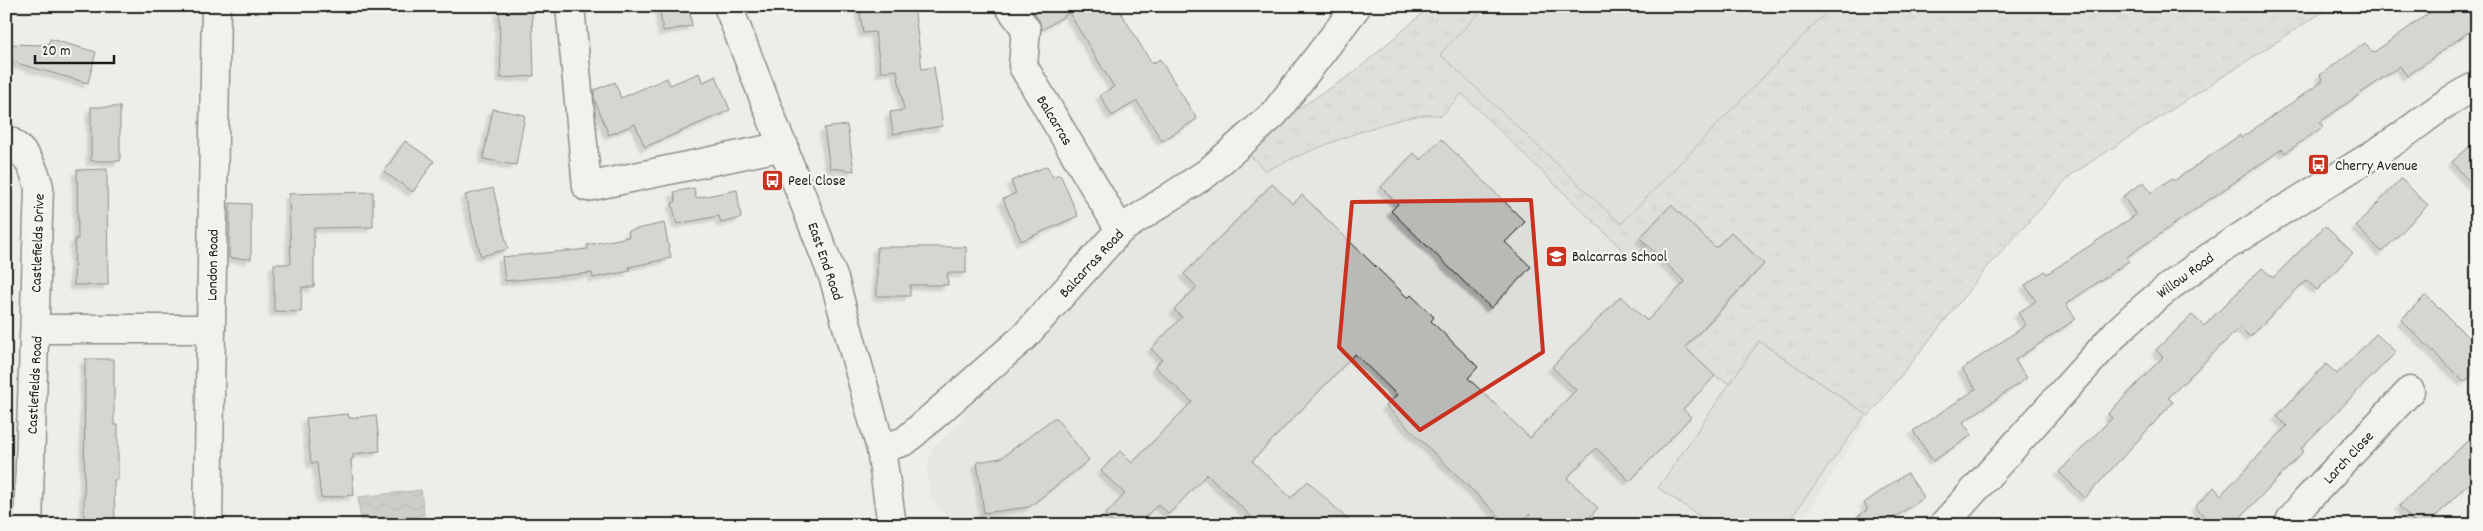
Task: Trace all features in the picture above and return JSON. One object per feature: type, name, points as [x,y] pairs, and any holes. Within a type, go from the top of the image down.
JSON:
[{"type":"main road","name":"London Road","points":[[208,525],[216,6]]},
{"type":"main road","points":[[570,6],[587,187],[784,146]]},
{"type":"main road","name":"East End Road","points":[[728,6],[784,146],[834,279],[881,449],[892,525]]},
{"type":"main road","name":"Balcarras","points":[[1009,6],[1026,29],[1023,66],[1120,230]]},
{"type":"main road","name":"Balcarras Road","points":[[881,449],[905,441],[1024,337],[1120,230],[1207,173],[1274,114],[1357,6]]},
{"type":"main road","name":"Willow Road","points":[[1943,525],[2117,332],[2145,305],[2186,273],[2236,239],[2389,145],[2477,86]]},
{"type":"main road","name":"Castlefields Drive","points":[[6,139],[22,151],[30,162],[39,187],[34,329]]},
{"type":"main road","name":"Castlefields Road","points":[[28,525],[34,329],[211,329]]},
{"type":"main road","name":"Larch Close","points":[[2289,525],[2291,519],[2305,502],[2410,391]]},
{"type":"highlighted area","points":[[1531,200],[1543,352],[1420,430],[1339,347],[1352,202]]},
{"type":"shaded area","name":"Balcarras School","points":[[1431,6],[2332,6],[2071,175],[1985,270],[1878,402],[1800,525],[951,525],[951,522],[930,498],[927,468],[933,448],[959,424],[973,395],[1128,241],[1203,187],[1279,121],[1352,74]]},
{"type":"green space","points":[[1431,6],[2332,6],[2071,175],[1985,270],[1869,416],[1759,341],[1730,384],[1715,376],[1686,348],[1764,264],[1731,232],[1716,248],[1671,206],[1640,238],[1647,245],[1632,259],[1462,94],[1441,116],[1426,115],[1405,118],[1381,125],[1327,144],[1265,171],[1247,152],[1279,121],[1352,74]]},
{"type":"green space","points":[[1486,6],[1832,6],[1621,224],[1440,54]]},
{"type":"green space","points":[[1759,341],[1866,414],[1786,525],[1713,525],[1658,488]]},
{"type":"water","points":[[421,490],[424,515],[361,523],[358,497]]},
{"type":"building","points":[[659,6],[689,6],[692,26],[663,31]]},
{"type":"building","points":[[859,6],[914,6],[922,69],[934,67],[943,126],[893,134],[890,112],[904,110],[897,70],[881,72],[875,32],[863,33]]},
{"type":"building","points":[[1029,6],[1117,6],[1152,64],[1160,59],[1197,119],[1162,141],[1137,101],[1112,116],[1100,95],[1114,87],[1069,13],[1042,30],[1039,20]]},
{"type":"building","points":[[2439,6],[2477,6],[2477,26],[2407,76],[2400,66],[2320,122],[2323,127],[2285,153],[2282,149],[2127,257],[2129,261],[2066,304],[2076,319],[2015,360],[2027,378],[1963,422],[1972,435],[1933,461],[1913,431],[1976,389],[1962,369],[2026,325],[2018,313],[2036,301],[2025,285],[2045,271],[2047,274],[2136,215],[2123,196],[2144,182],[2151,193],[2172,178],[2174,181],[2240,135],[2241,138],[2323,81],[2320,75],[2365,43],[2373,53]]},
{"type":"building","points":[[532,10],[534,76],[501,78],[499,11]]},
{"type":"building","points":[[50,39],[96,52],[88,83],[6,60],[6,44],[48,45]]},
{"type":"building","points":[[699,73],[703,82],[716,76],[730,110],[645,147],[635,124],[609,135],[594,98],[594,90],[615,82],[621,98],[667,78],[670,85]]},
{"type":"building","points":[[91,107],[120,107],[120,161],[91,161]]},
{"type":"building","points":[[493,109],[525,115],[516,165],[483,159]]},
{"type":"building","points":[[847,125],[854,171],[830,168],[824,128]]},
{"type":"building","points":[[1441,139],[1525,222],[1505,242],[1531,267],[1491,308],[1391,211],[1398,204],[1381,187],[1414,153],[1421,160]]},
{"type":"building","points":[[2477,140],[2477,190],[2452,162]]},
{"type":"building","points":[[405,141],[434,161],[413,192],[384,172]]},
{"type":"building","points":[[1047,166],[1053,177],[1060,174],[1078,216],[1021,241],[1003,199],[1016,193],[1011,181]]},
{"type":"building","points":[[107,169],[108,285],[74,285],[75,239],[78,239],[77,170]]},
{"type":"building","points":[[2401,179],[2428,205],[2382,252],[2356,226]]},
{"type":"building","points":[[1272,184],[1293,204],[1302,195],[1408,298],[1411,295],[1434,317],[1431,321],[1478,367],[1468,378],[1530,438],[1576,390],[1552,367],[1621,296],[1647,321],[1685,282],[1640,238],[1671,205],[1716,248],[1731,232],[1764,264],[1685,347],[1715,376],[1683,409],[1691,417],[1630,481],[1596,448],[1567,478],[1598,508],[1583,525],[1540,525],[1529,514],[1518,525],[1508,525],[1386,406],[1397,395],[1355,354],[1252,461],[1291,498],[1308,481],[1353,525],[1260,525],[1207,474],[1169,514],[1158,504],[1138,525],[1115,525],[1105,515],[1125,494],[1101,471],[1120,451],[1132,463],[1192,402],[1155,367],[1162,359],[1151,349],[1182,317],[1174,310],[1197,287],[1184,274]]},
{"type":"building","points":[[493,188],[508,249],[481,256],[465,195]]},
{"type":"building","points":[[694,188],[696,198],[737,190],[741,218],[721,223],[719,216],[677,224],[672,203],[676,202],[674,192]]},
{"type":"building","points":[[373,192],[373,227],[314,228],[314,287],[302,287],[301,312],[274,311],[274,264],[291,264],[289,194]]},
{"type":"building","points":[[230,203],[251,204],[251,259],[229,258]]},
{"type":"building","points":[[664,223],[671,258],[629,267],[630,271],[593,278],[592,273],[505,281],[502,257],[588,249],[587,245],[629,237],[628,231]]},
{"type":"building","points":[[2325,226],[2353,253],[2317,290],[2306,280],[2250,337],[2240,327],[2168,398],[2173,402],[2085,498],[2059,472],[2112,418],[2108,414],[2163,357],[2156,350],[2192,315],[2204,326],[2262,268],[2273,278]]},
{"type":"building","points":[[877,247],[966,247],[966,273],[947,273],[948,285],[910,285],[910,296],[877,296]]},
{"type":"building","points":[[2426,295],[2477,346],[2477,370],[2464,382],[2401,320]]},
{"type":"building","points":[[2376,334],[2396,352],[2301,448],[2304,451],[2233,525],[2213,525],[2195,507],[2214,487],[2221,495],[2287,426],[2277,416],[2326,364],[2337,374]]},
{"type":"building","points":[[85,359],[114,359],[114,425],[118,425],[118,480],[114,480],[115,525],[84,525]]},
{"type":"building","points":[[348,414],[349,418],[376,415],[380,451],[353,454],[353,459],[351,459],[354,495],[321,498],[317,463],[311,463],[306,418]]},
{"type":"building","points":[[1055,417],[1089,460],[1029,507],[984,513],[977,462],[1001,458]]},
{"type":"building","points":[[2477,432],[2477,475],[2427,525],[2417,525],[2399,506]]},
{"type":"building","points":[[1907,473],[1924,497],[1884,525],[1846,525],[1868,509],[1864,503]]},
{"type":"place","name":"Cherry Avenue","points":[[2319,165]]},
{"type":"place","name":"Peel Close","points":[[772,180]]},
{"type":"place","name":"Balcarras School","points":[[1556,256]]}]
